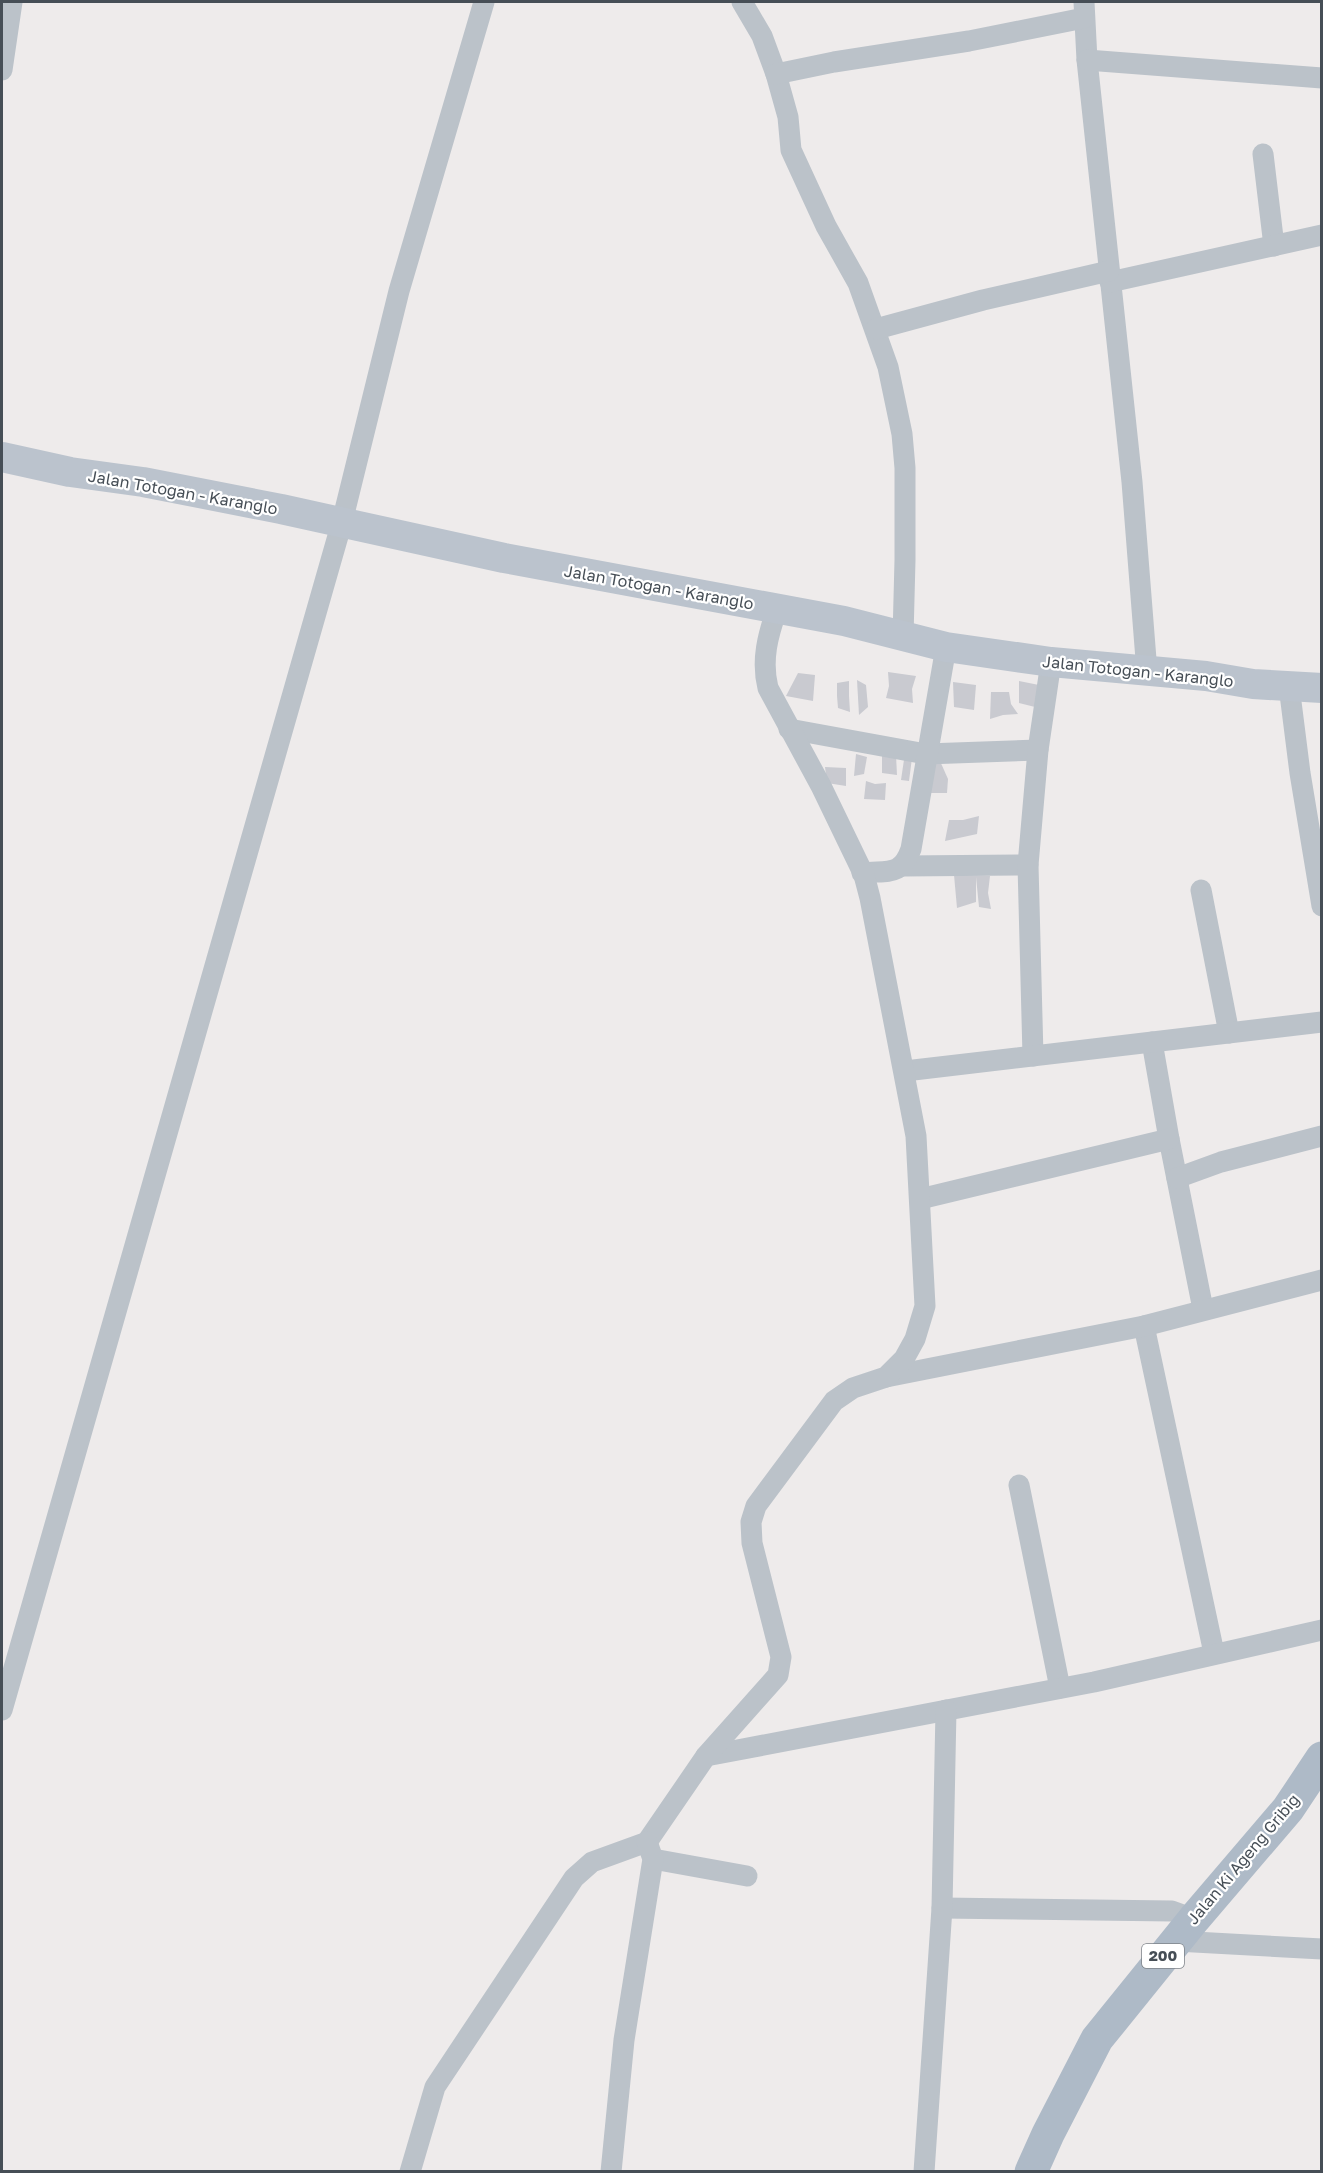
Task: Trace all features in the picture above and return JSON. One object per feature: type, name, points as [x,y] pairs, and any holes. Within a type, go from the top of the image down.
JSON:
[{"type":"main road","name":"Jalan Totogan - Karanglo","points":[[2,457],[70,472],[143,482],[342,522],[504,558],[844,621],[945,647],[1051,662],[1322,688]]},
{"type":"main road","name":"Jalan Ki Ageng Gribig","points":[[1031,2172],[1097,2039],[1185,1930],[1288,1809],[1322,1758]]},
{"type":"street","points":[[2,70],[12,2]]},
{"type":"street","points":[[2,1710],[342,522],[399,291],[484,2]]},
{"type":"street","points":[[742,2],[762,36],[776,74],[788,117],[791,150],[826,226],[851,268],[876,329],[888,367],[902,434],[905,468],[903,637]]},
{"type":"street","points":[[776,74],[834,62],[969,41],[1084,10],[1109,277],[1132,482],[1147,672]]},
{"type":"street","points":[[1087,60],[1322,78]]},
{"type":"street","points":[[1263,154],[1274,246]]},
{"type":"street","points":[[876,329],[983,300],[1322,235]]},
{"type":"street","points":[[777,609],[766,647],[764,674],[768,688],[821,786],[864,875],[905,1071],[916,1136],[925,1306],[915,1339],[904,1359],[886,1377]]},
{"type":"street","points":[[904,866],[911,849],[945,647]]},
{"type":"street","points":[[1033,1056],[1028,865],[1038,750],[1051,662]]},
{"type":"street","points":[[1289,686],[1300,773],[1322,906]]},
{"type":"street","points":[[789,729],[926,754],[1038,750]]},
{"type":"street","points":[[862,873],[895,870],[904,866],[1028,865]]},
{"type":"street","points":[[1201,890],[1229,1033]]},
{"type":"street","points":[[905,1071],[1322,1022]]},
{"type":"street","points":[[1152,1042],[1203,1309]]},
{"type":"street","points":[[1177,1178],[1221,1162],[1322,1136]]},
{"type":"street","points":[[920,1199],[1169,1139]]},
{"type":"street","points":[[611,2172],[624,2040],[650,1851],[706,1756],[778,1675],[781,1657],[752,1543],[751,1522],[756,1506],[834,1401],[853,1388],[886,1377],[1144,1326],[1322,1280]]},
{"type":"street","points":[[1144,1326],[1214,1653]]},
{"type":"street","points":[[1018,1485],[1060,1688]]},
{"type":"street","points":[[706,1756],[1060,1688],[1322,1630]]},
{"type":"street","points":[[924,2172],[942,1908],[946,1710]]},
{"type":"street","points":[[410,2172],[435,2087],[574,1878],[592,1862],[650,1851],[747,1876]]},
{"type":"street","points":[[942,1908],[1172,1911],[1185,1930],[1322,1949]]},
{"type":"building","points":[[888,672],[916,676],[912,689],[913,703],[886,698],[889,686]]},
{"type":"building","points":[[798,673],[815,675],[813,701],[786,696]]},
{"type":"building","points":[[857,680],[866,685],[868,707],[859,715]]},
{"type":"building","points":[[849,681],[850,712],[838,708],[837,696],[837,683]]},
{"type":"building","points":[[1019,681],[1039,685],[1035,707],[1019,703]]},
{"type":"building","points":[[953,682],[976,685],[974,710],[954,707]]},
{"type":"building","points":[[991,692],[1009,692],[1011,704],[1018,714],[990,719]]},
{"type":"building","points":[[905,753],[912,758],[909,781],[901,780]]},
{"type":"building","points":[[856,754],[867,757],[864,774],[854,776]]},
{"type":"building","points":[[882,755],[896,755],[897,775],[882,773]]},
{"type":"building","points":[[940,761],[948,779],[947,793],[924,793],[929,762]]},
{"type":"building","points":[[825,767],[846,768],[846,786],[827,783]]},
{"type":"building","points":[[866,781],[875,784],[886,783],[885,800],[864,799]]},
{"type":"building","points":[[979,816],[977,834],[945,841],[949,820],[963,820]]},
{"type":"building","points":[[954,875],[990,876],[988,893],[991,909],[979,907],[976,877],[976,902],[957,908]]}]
